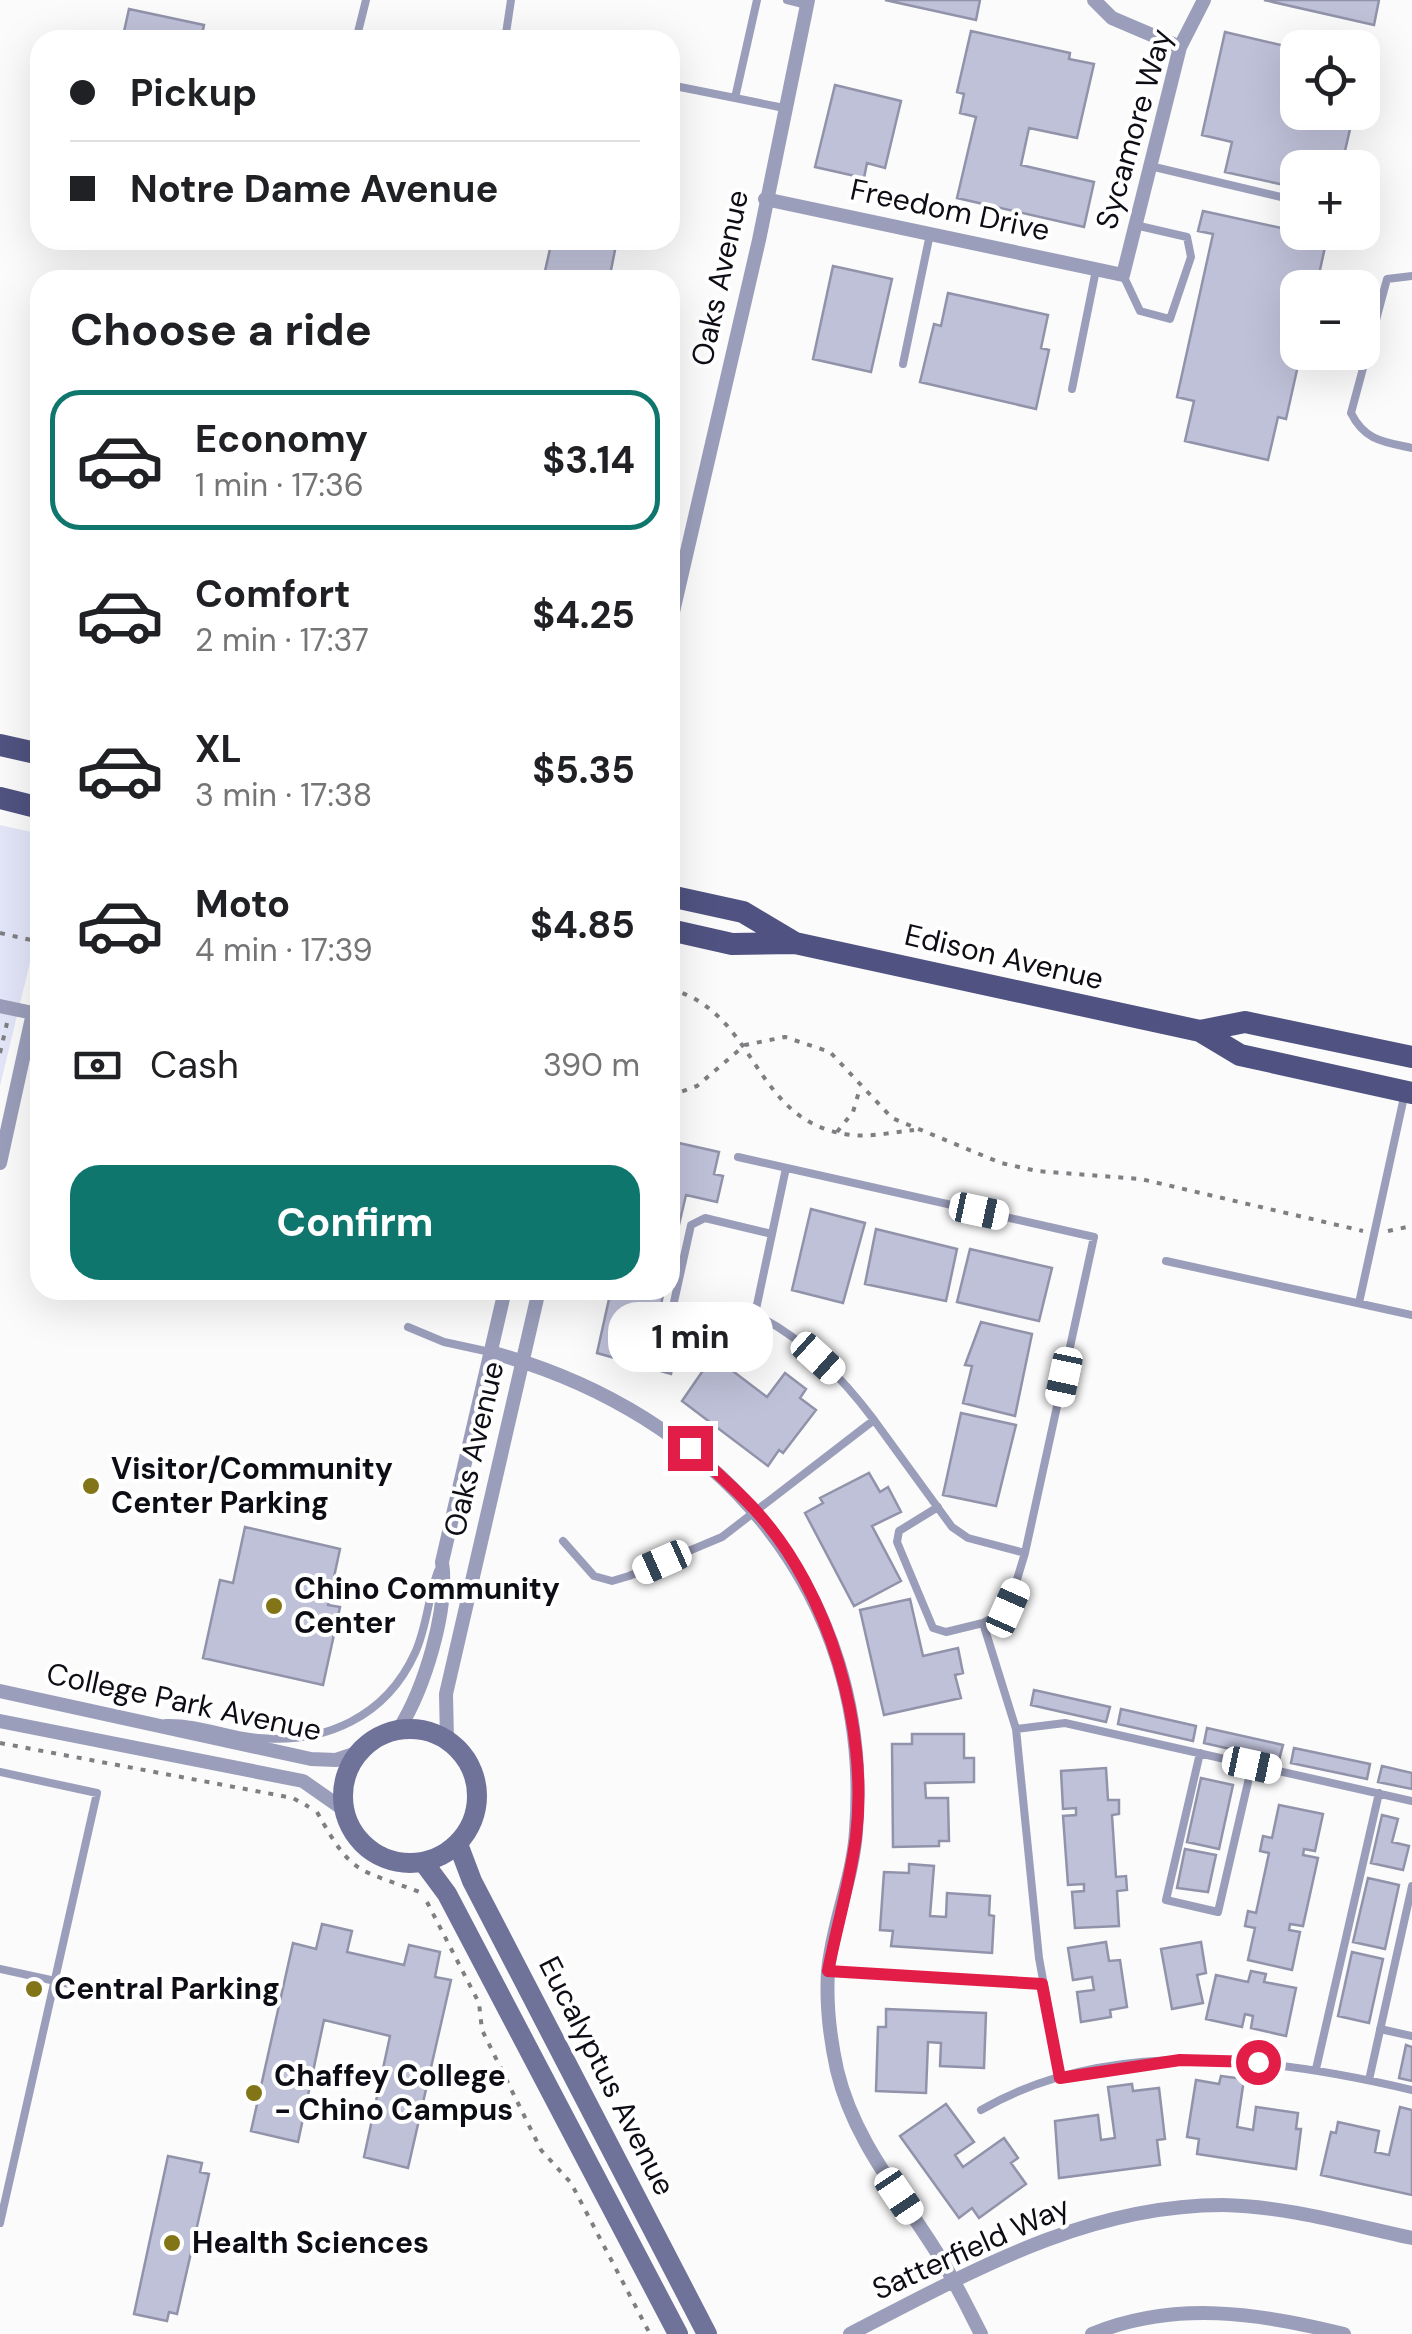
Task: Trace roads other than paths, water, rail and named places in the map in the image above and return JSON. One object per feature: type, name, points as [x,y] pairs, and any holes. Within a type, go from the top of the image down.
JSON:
[{"type":"main road","points":[[0,745],[30,752]]},
{"type":"main road","points":[[0,798],[30,806]]},
{"type":"main road","name":"Edison Avenue","points":[[680,898],[744,912],[796,942]]},
{"type":"main road","name":"Edison Avenue","points":[[680,932],[732,944],[796,942],[1200,1031],[1240,1055],[1408,1092]]},
{"type":"main road","name":"Edison Avenue","points":[[1200,1031],[1245,1022],[1412,1057]]},
{"type":"street","points":[[1094,0],[1112,18],[1180,47]]},
{"type":"street","name":"Sycamore Way","points":[[1123,275],[1180,47],[1204,0]]},
{"type":"street","name":"Oaks Avenue","points":[[680,581],[808,2]]},
{"type":"street","name":"Freedom Drive","points":[[765,200],[1123,275]]},
{"type":"street","points":[[0,1006],[30,1012]]},
{"type":"street","points":[[0,1163],[30,1027]]},
{"type":"street","name":"Oaks Avenue","points":[[399,1729],[420,1690],[445,1584],[442,1562],[503,1300]]},
{"type":"street","name":"Oaks Avenue","points":[[447,1740],[446,1694],[537,1300]]},
{"type":"street","points":[[490,1352],[552,1369],[648,1416],[690,1448],[757,1512],[796,1566],[815,1604],[841,1681],[858,1762],[856,1833],[828,1971],[829,2024],[850,2117],[953,2281],[981,2334]]},
{"type":"street","name":"College Park Avenue","points":[[0,1691],[311,1759],[336,1760],[358,1753]]},
{"type":"street","name":"College Park Avenue","points":[[0,1721],[304,1781],[343,1808]]},
{"type":"street","points":[[399,1729],[432,1732],[447,1740],[462,1753],[478,1789],[473,1818],[458,1844],[424,1862],[382,1858],[350,1829],[343,1808],[347,1770],[358,1753],[383,1733],[399,1729]]},
{"type":"street","name":"Eucalyptus Avenue","points":[[458,1844],[472,1881],[707,2334]]},
{"type":"street","name":"Eucalyptus Avenue","points":[[424,1862],[447,1894],[678,2334]]},
{"type":"street","name":"Satterfield Way","points":[[850,2334],[1028,2246],[1090,2224],[1160,2208],[1226,2205],[1294,2213],[1412,2238]]},
{"type":"street","points":[[1092,2334],[1119,2323],[1206,2310],[1280,2326],[1344,2334]]},
{"type":"lane","points":[[358,30],[366,0]]},
{"type":"lane","points":[[507,30],[512,0]]},
{"type":"lane","points":[[735,98],[756,0]]},
{"type":"lane","points":[[787,0],[808,2]]},
{"type":"lane","points":[[680,86],[784,108]]},
{"type":"lane","points":[[1150,166],[1280,197]]},
{"type":"lane","points":[[1123,275],[1140,310],[1170,318],[1191,258],[1186,237],[1135,225]]},
{"type":"lane","points":[[903,364],[930,234]]},
{"type":"lane","points":[[1072,389],[1096,270]]},
{"type":"lane","points":[[1412,276],[1387,278],[1351,413],[1359,429],[1372,440],[1412,448]]},
{"type":"lane","points":[[1359,1303],[1408,1092]]},
{"type":"lane","points":[[738,1156],[1094,1237],[1025,1553],[1008,1608],[983,1623],[946,1632],[933,1628],[897,1542],[899,1532],[938,1507]]},
{"type":"lane","points":[[755,1314],[786,1168]]},
{"type":"lane","points":[[680,1274],[691,1224],[705,1218],[772,1234]]},
{"type":"lane","points":[[1166,1261],[1412,1315]]},
{"type":"lane","points":[[674,1300],[678,1311],[734,1322],[755,1314],[789,1331],[848,1385],[952,1526],[968,1538],[1025,1553]]},
{"type":"lane","points":[[408,1327],[444,1342],[490,1352]]},
{"type":"lane","points":[[563,1541],[594,1576],[612,1581],[722,1537],[874,1420]]},
{"type":"lane","points":[[147,1724],[183,1722],[282,1740],[312,1738],[342,1728],[374,1708],[398,1682],[415,1652],[442,1562]]},
{"type":"lane","points":[[983,1623],[1016,1729],[1042,1984],[1060,2078]]},
{"type":"lane","points":[[1016,1729],[1065,1722],[1412,1801]]},
{"type":"lane","points":[[1200,1753],[1166,1900],[1218,1912],[1252,1765]]},
{"type":"lane","points":[[0,1772],[97,1793],[0,2222]]},
{"type":"lane","points":[[1316,2069],[1379,1793]]},
{"type":"lane","points":[[1369,2080],[1412,1886]]},
{"type":"lane","points":[[0,1968],[92,1990]]},
{"type":"lane","points":[[828,1971],[1042,1984]]},
{"type":"lane","points":[[1380,2030],[1412,2036]]},
{"type":"lane","points":[[981,2110],[1004,2097],[1060,2078],[1180,2060],[1229,2060],[1316,2069],[1412,2090]]},
{"type":"place","name":"Visitor/Community Center Parking","points":[[91,1486]]},
{"type":"place","name":"Chino Community Center","points":[[274,1606]]},
{"type":"place","name":"Central Parking","points":[[34,1989]]},
{"type":"place","name":"Chaffey College - Chino Campus","points":[[254,2093]]},
{"type":"place","name":"Health Sciences","points":[[172,2243]]}]
